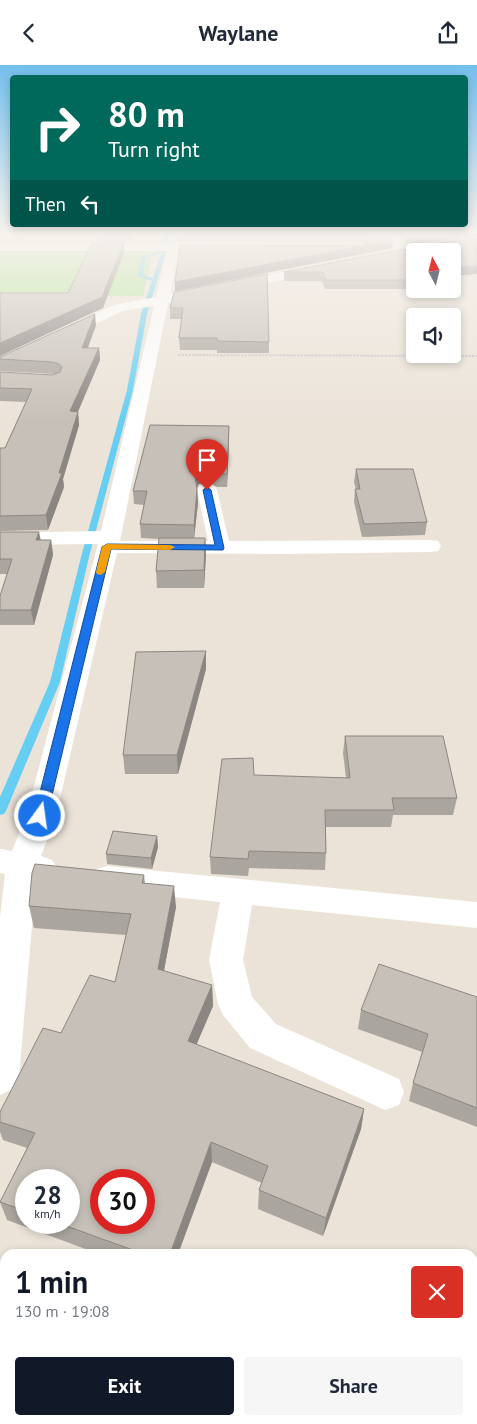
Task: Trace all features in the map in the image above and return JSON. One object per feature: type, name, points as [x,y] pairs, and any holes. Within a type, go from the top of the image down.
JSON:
[{"type":"street","points":[[0,1077],[9,862],[40,816],[150,355],[154,294]]},
{"type":"street","points":[[0,363],[119,308],[189,294]]},
{"type":"street","points":[[207,490],[220,548]]},
{"type":"street","points":[[0,539],[70,538],[220,548],[430,547]]},
{"type":"street","points":[[9,862],[72,873],[477,915]]},
{"type":"street","points":[[238,890],[226,960],[236,1004],[264,1036],[385,1092]]},
{"type":"path","points":[[150,355],[477,356]]},
{"type":"green space","points":[[0,294],[143,294],[143,296]]},
{"type":"building","points":[[0,294],[103,294],[102,297],[0,343]]},
{"type":"building","points":[[173,294],[268,294],[269,342],[217,341],[217,338],[179,338],[183,308],[170,308]]},
{"type":"building","points":[[95,314],[82,348],[99,348],[70,411],[78,412],[59,473],[62,473],[46,515],[0,516],[0,448],[5,448],[32,389],[0,388],[0,372],[52,375],[60,372],[62,367],[52,362],[0,359],[0,357]]},
{"type":"building","points":[[150,425],[229,426],[227,474],[217,474],[207,469],[199,471],[195,477],[197,489],[194,525],[140,524],[147,491],[133,491]]},
{"type":"building","points":[[356,469],[413,469],[427,522],[364,524],[355,489],[360,489]]},
{"type":"building","points":[[0,532],[39,532],[36,540],[51,540],[31,610],[0,610],[0,596],[12,559],[0,559]]},
{"type":"building","points":[[159,538],[205,538],[204,570],[156,571]]},
{"type":"building","points":[[206,651],[177,755],[123,755],[136,652]]},
{"type":"building","points":[[345,736],[443,736],[457,798],[392,798],[394,810],[325,810],[326,853],[249,851],[248,859],[210,857],[222,759],[253,758],[254,775],[350,778]]},
{"type":"building","points":[[113,831],[157,836],[151,858],[106,854]]},
{"type":"building","points":[[35,864],[144,875],[142,883],[174,886],[158,969],[212,985],[188,1041],[364,1109],[326,1218],[259,1190],[268,1166],[211,1142],[172,1249],[130,1249],[80,1231],[80,1169],[17,1169],[35,1133],[0,1122],[0,1112],[43,1028],[61,1033],[90,975],[115,982],[131,914],[29,906],[32,873]]},
{"type":"building","points":[[379,964],[477,997],[477,1108],[413,1083],[428,1034],[361,1010]]},
{"type":"building","points":[[15,1172],[15,1207],[0,1202]]},
{"type":"waterway","points":[[0,811],[55,682],[85,557],[130,390],[144,314],[150,294]]},
{"type":"slow traffic","points":[[101,572],[107,547],[170,547]]},
{"type":"route","points":[[40,816],[107,547],[220,548],[207,490]]}]
